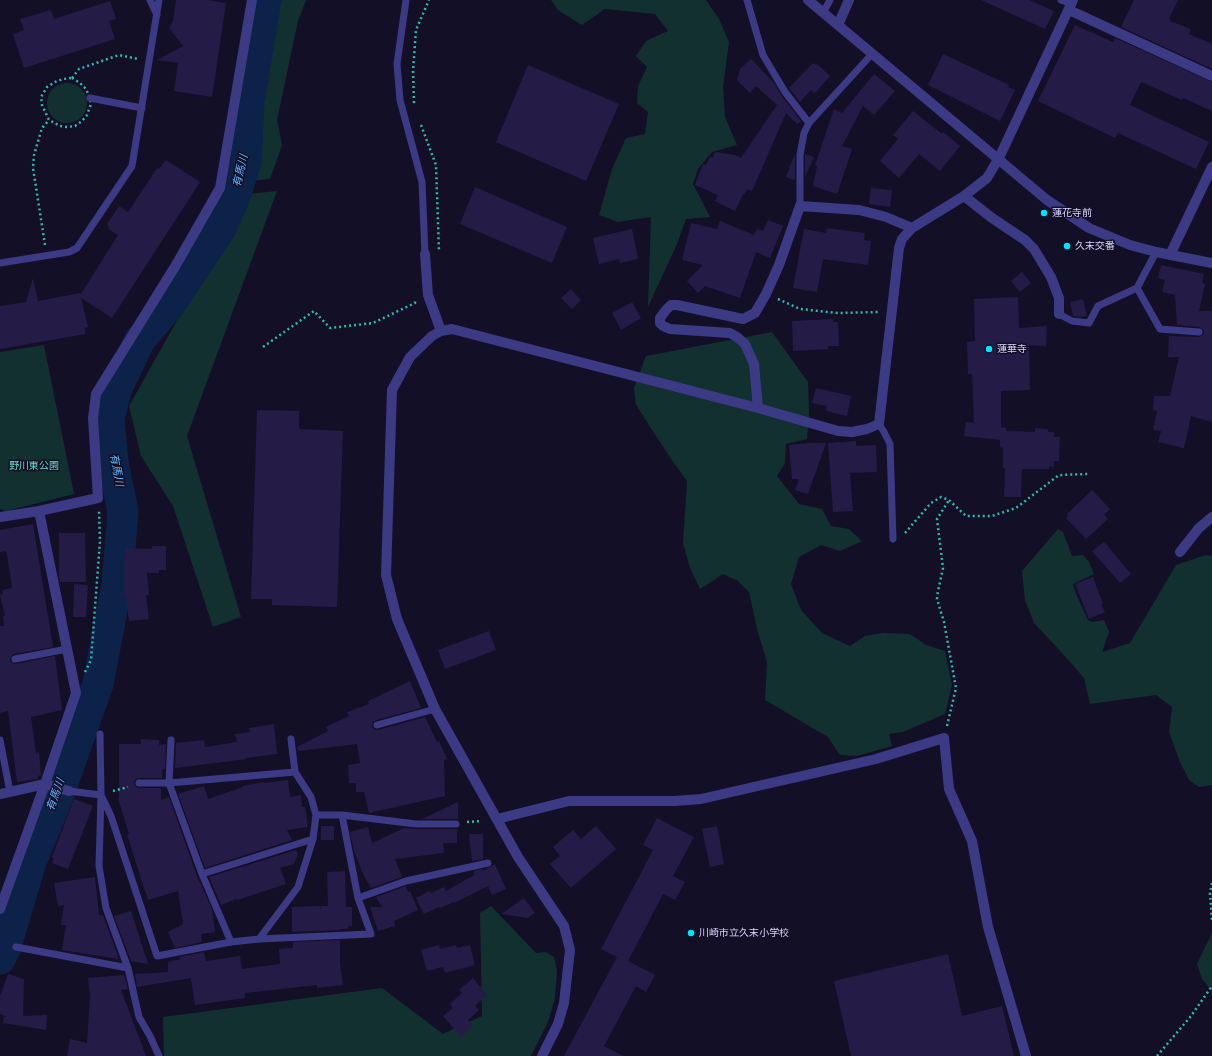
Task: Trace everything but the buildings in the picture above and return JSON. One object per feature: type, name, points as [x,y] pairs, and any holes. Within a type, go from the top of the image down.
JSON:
[{"type":"street","points":[[0,517],[39,511],[98,498],[93,418],[96,394],[176,265],[220,188],[252,0]]},
{"type":"street","points":[[808,0],[999,158],[1047,200],[1089,228],[1130,245],[1156,252],[1212,263]]},
{"type":"street","points":[[838,25],[850,0]]},
{"type":"street","points":[[542,1056],[558,1024],[564,1003],[570,950],[564,926],[518,857],[435,709],[397,619],[386,575],[392,390],[410,357],[432,336],[452,329],[758,408],[838,431],[852,432],[867,429],[879,424],[898,248],[902,239],[912,228],[964,196],[987,178],[999,158],[1071,5],[1212,76]]},
{"type":"street","points":[[1170,255],[1212,168]]},
{"type":"street","points":[[964,196],[992,218],[1025,240],[1034,249],[1051,277],[1059,298],[1059,314]]},
{"type":"street","points":[[758,408],[754,364],[745,344],[730,333],[670,329],[663,326],[660,323],[660,318],[666,310],[671,305],[677,305],[743,319],[755,313],[766,294],[779,265],[800,206],[859,210],[886,217],[912,228]]},
{"type":"street","points":[[425,254],[428,295],[441,332]]},
{"type":"street","points":[[0,909],[48,785],[76,693],[39,511]]},
{"type":"street","points":[[1180,552],[1199,528],[1212,517]]},
{"type":"street","points":[[497,819],[569,801],[674,801],[701,799],[876,759],[944,738],[949,789],[972,841],[988,927],[1026,1056]]},
{"type":"street","points":[[5,793],[48,785],[69,791]]},
{"type":"lane","points":[[150,0],[157,15]]},
{"type":"lane","points":[[0,263],[69,252],[77,248],[132,166],[159,0]]},
{"type":"lane","points":[[406,0],[397,64],[400,100],[422,182],[425,254]]},
{"type":"lane","points":[[747,0],[763,54],[785,92],[809,122]]},
{"type":"lane","points":[[823,13],[830,0]]},
{"type":"lane","points":[[1061,0],[1071,5]]},
{"type":"lane","points":[[800,206],[800,155],[804,133],[809,122],[872,54]]},
{"type":"lane","points":[[90,98],[142,108]]},
{"type":"lane","points":[[1059,314],[1072,321],[1088,323],[1098,306],[1137,288],[1156,252]]},
{"type":"lane","points":[[1137,288],[1160,329],[1199,332]]},
{"type":"lane","points":[[879,424],[890,444],[893,539]]},
{"type":"lane","points":[[14,659],[67,649]]},
{"type":"lane","points":[[377,725],[435,709]]},
{"type":"lane","points":[[100,734],[101,795],[99,866],[106,908],[128,968],[139,1016],[159,1056]]},
{"type":"lane","points":[[259,939],[298,887],[313,839],[316,815],[311,797],[295,772],[291,739]]},
{"type":"lane","points":[[0,740],[5,793]]},
{"type":"lane","points":[[171,740],[169,783],[202,874],[231,942]]},
{"type":"lane","points":[[139,783],[169,783],[295,772]]},
{"type":"lane","points":[[69,791],[101,795]]},
{"type":"lane","points":[[101,795],[112,816],[157,956],[231,942],[259,939],[371,934],[358,898],[342,815]]},
{"type":"lane","points":[[316,815],[342,815],[416,824],[456,824]]},
{"type":"lane","points":[[202,874],[313,839]]},
{"type":"lane","points":[[358,898],[406,881],[488,863]]},
{"type":"lane","points":[[16,947],[128,968]]},
{"type":"path","points":[[72,78],[79,69],[119,55],[149,61]]},
{"type":"path","points":[[72,78],[80,83],[90,98],[91,104],[87,115],[75,126],[60,126],[49,120],[42,105],[42,97],[47,87],[63,79],[72,78]]},
{"type":"path","points":[[46,255],[33,168],[34,155],[42,128],[49,120]]},
{"type":"path","points":[[766,294],[800,309],[838,313],[891,312]]},
{"type":"path","points":[[263,347],[314,311],[330,328],[373,323],[415,303],[414,296]]},
{"type":"path","points":[[893,539],[899,541],[931,503],[941,497],[949,500],[966,516],[992,516],[1016,508],[1060,475],[1088,474]]},
{"type":"path","points":[[76,693],[91,660],[100,541],[98,498]]},
{"type":"path","points":[[944,738],[956,688],[944,622],[937,599],[943,568],[937,519],[949,500]]},
{"type":"path","points":[[101,795],[139,783]]},
{"type":"path","points":[[456,824],[497,819]]},
{"type":"path","points":[[1212,883],[1210,893],[1212,921]]},
{"type":"path","points":[[1157,1056],[1191,1016],[1212,986]]},
{"type":"green space","points":[[275,0],[306,0],[298,21],[277,120],[282,145],[270,179],[248,181]]},
{"type":"green space","points":[[551,0],[706,0],[719,19],[729,42],[723,87],[725,117],[737,145],[712,152],[698,169],[693,184],[710,217],[686,219],[677,244],[648,307],[651,217],[618,222],[599,215],[612,169],[626,138],[645,134],[648,112],[637,103],[638,86],[647,67],[636,56],[646,41],[668,31],[655,14],[605,9],[582,25],[558,10]]},
{"type":"green space","points":[[71,83],[78,86],[84,92],[87,103],[86,111],[78,120],[71,123],[63,123],[56,120],[48,111],[47,99],[50,92],[59,84]]},
{"type":"green space","points":[[277,191],[187,436],[241,617],[213,627],[173,506],[141,456],[129,406],[248,194]]},
{"type":"green space","points":[[772,332],[808,382],[809,412],[807,439],[786,444],[785,463],[777,476],[799,504],[822,509],[831,526],[849,529],[862,541],[840,551],[821,545],[799,557],[791,584],[801,610],[822,633],[850,646],[865,636],[883,633],[910,634],[926,645],[945,651],[952,685],[945,714],[903,732],[889,734],[892,746],[857,756],[840,755],[828,737],[765,700],[767,662],[757,629],[749,592],[738,581],[723,574],[700,589],[690,568],[683,543],[687,481],[636,405],[634,388],[646,356]]},
{"type":"green space","name":"野川東公園","points":[[44,345],[74,494],[6,511],[0,509],[0,352]]},
{"type":"green space","points":[[1058,529],[1063,532],[1072,556],[1083,555],[1089,562],[1094,574],[1073,584],[1088,620],[1092,622],[1104,620],[1109,632],[1102,652],[1130,643],[1176,565],[1206,555],[1212,556],[1212,785],[1199,787],[1189,780],[1180,762],[1169,732],[1172,707],[1156,695],[1090,704],[1084,678],[1034,623],[1025,600],[1022,571]]},
{"type":"green space","points":[[491,906],[536,953],[546,952],[554,957],[557,970],[555,998],[548,1022],[531,1056],[164,1056],[163,1017],[382,988],[443,1034],[482,1016],[480,913]]},
{"type":"green space","points":[[1212,933],[1212,991],[1202,979],[1197,964]]},
{"type":"waterway","name":"有馬川","points":[[0,959],[5,949],[31,862],[57,799],[98,684],[117,584],[123,512],[113,462],[109,419],[116,390],[140,340],[169,306],[221,228],[235,196],[246,162],[249,102],[266,0]]},
{"type":"place","name":"蓮花寺前","points":[[1044,213]]},
{"type":"place","name":"久末交番","points":[[1067,246]]},
{"type":"place","name":"蓮華寺","points":[[989,349]]},
{"type":"place","name":"川崎市立久末小学校","points":[[691,933]]}]
